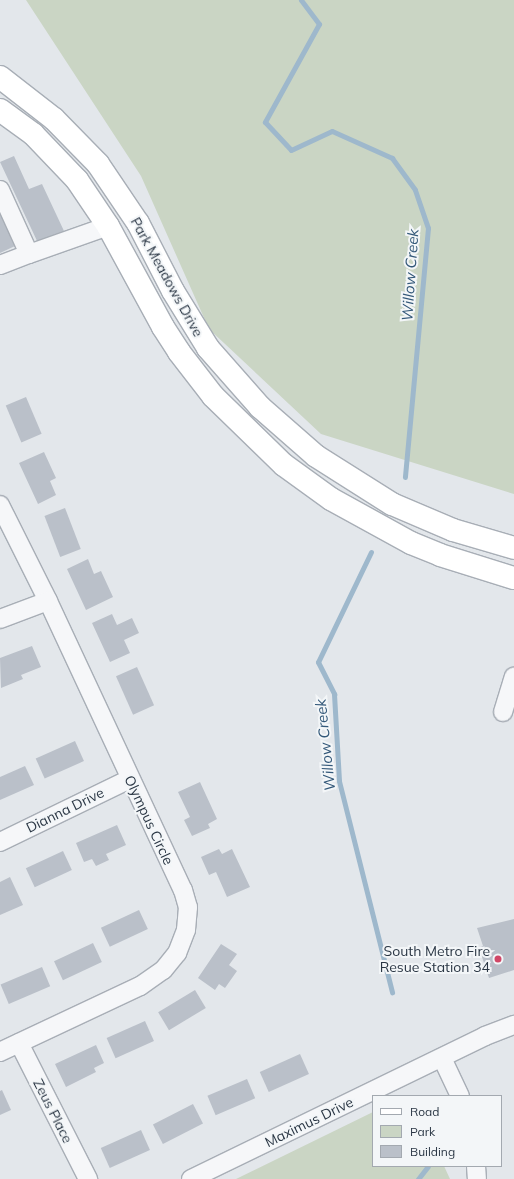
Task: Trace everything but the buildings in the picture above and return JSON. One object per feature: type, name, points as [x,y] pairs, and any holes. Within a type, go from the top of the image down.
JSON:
[{"type":"main road","name":"Park Meadows Drive","points":[[0,77],[54,119],[98,164],[134,217],[173,291],[208,348],[260,408],[316,456],[392,504],[453,530],[514,548]]},
{"type":"main road","name":"Park Meadows Drive","points":[[0,110],[33,134],[77,180],[108,226],[157,316],[179,352],[213,396],[284,465],[331,499],[411,543],[447,558],[514,578]]},
{"type":"street","points":[[0,190],[29,254]]},
{"type":"street","points":[[0,266],[108,226]]},
{"type":"street","name":"Olympus Circle","points":[[0,505],[48,601],[183,890],[188,907],[186,930],[177,953],[163,970],[140,986],[0,1052]]},
{"type":"street","points":[[0,619],[48,601]]},
{"type":"street","points":[[503,712],[514,677]]},
{"type":"street","name":"Dianna Drive","points":[[0,842],[130,779]]},
{"type":"street","name":"Maximus Drive","points":[[191,1179],[514,1025]]},
{"type":"street","name":"Zeus Place","points":[[19,1043],[88,1179]]},
{"type":"street","points":[[442,1058],[460,1095]]},
{"type":"street","points":[[476,1167],[477,1179]]},
{"type":"green space","points":[[26,0],[514,0],[514,494],[321,434],[209,329],[141,176]]},
{"type":"green space","points":[[372,1112],[372,1167],[444,1167],[450,1179],[236,1179]]},
{"type":"waterway","name":"Willow Creek","points":[[301,0],[319,24],[265,122],[291,150],[332,131],[392,158],[415,190],[428,228],[405,477]]},
{"type":"waterway","name":"Willow Creek","points":[[371,552],[318,662],[334,694],[339,781],[392,992]]},
{"type":"waterway","name":"Willow Creek","points":[[418,1179],[427,1167]]},
{"type":"place","name":"South Metro Fire Resue Station 34","points":[[498,959]]}]
